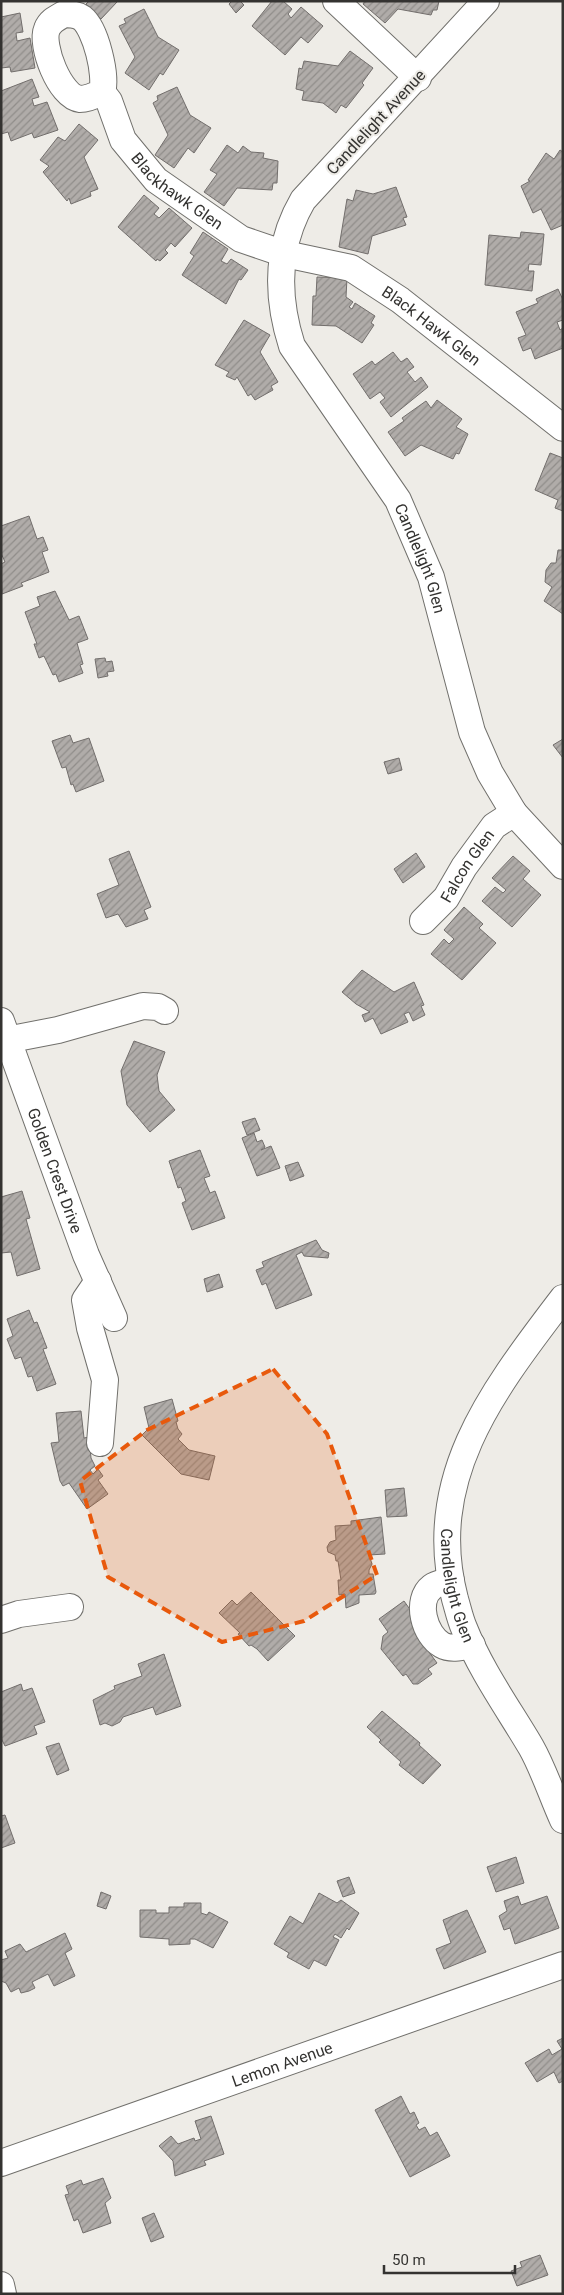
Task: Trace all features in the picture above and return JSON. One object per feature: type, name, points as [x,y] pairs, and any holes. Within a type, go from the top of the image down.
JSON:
[{"type":"street","points":[[336,1],[418,78]]},
{"type":"street","name":"Candlelight Avenue","points":[[285,254],[293,217],[303,200],[418,78],[486,1]]},
{"type":"street","name":"Blackhawk Glen","points":[[102,92],[109,101],[123,140],[156,180],[241,239],[285,254]]},
{"type":"street","name":"Black Hawk Glen","points":[[285,254],[351,268],[400,300],[563,428]]},
{"type":"street","name":"Candlelight Glen","points":[[285,254],[280,279],[285,324],[292,346],[398,500],[430,577],[472,732],[490,773],[514,814],[563,866]]},
{"type":"street","name":"Falcon Glen","points":[[423,921],[446,898],[464,867],[494,826],[514,814]]},
{"type":"street","points":[[3,1034],[28,1037],[143,1006],[158,1007],[165,1011]]},
{"type":"street","name":"Golden Crest Drive","points":[[3,1034],[114,1318]]},
{"type":"street","points":[[98,1280],[85,1300],[90,1328],[105,1380],[100,1443]]},
{"type":"street","name":"Candlelight Glen","points":[[563,1298],[505,1375],[471,1436],[451,1492],[448,1518],[448,1569],[463,1628],[493,1686],[532,1749],[563,1820]]},
{"type":"street","points":[[451,1581],[433,1586],[425,1595],[423,1613],[429,1631],[441,1644],[456,1648],[472,1645]]},
{"type":"street","points":[[1,1620],[19,1614],[70,1607]]},
{"type":"street","name":"Lemon Avenue","points":[[1,2163],[563,1965]]},
{"type":"street","points":[[1,2285],[3,2294]]},
{"type":"highlighted area","points":[[273,1369],[327,1434],[377,1575],[304,1621],[222,1642],[108,1577],[80,1481],[147,1430]]},
{"type":"building","points":[[89,1],[117,2],[101,19],[86,4]]},
{"type":"building","points":[[232,1],[240,1],[244,5],[236,13],[229,4]]},
{"type":"building","points":[[272,1],[283,1],[292,9],[288,14],[291,18],[301,7],[323,26],[308,43],[301,37],[285,55],[252,26]]},
{"type":"building","points":[[365,1],[439,1],[437,10],[433,10],[431,15],[398,9],[385,23],[363,4]]},
{"type":"building","points":[[144,9],[158,37],[179,50],[163,75],[160,73],[149,90],[125,73],[135,57],[119,26],[126,23],[124,19]]},
{"type":"building","points":[[20,13],[23,32],[16,33],[17,41],[30,38],[35,68],[11,72],[10,67],[1,68],[1,17]]},
{"type":"building","points":[[350,51],[373,68],[362,83],[364,85],[346,108],[341,105],[336,113],[323,103],[302,100],[304,91],[296,89],[299,68],[302,69],[304,61],[338,66]]},
{"type":"building","points":[[32,79],[39,97],[32,99],[34,106],[47,102],[58,130],[34,138],[32,133],[11,141],[8,132],[1,134],[1,91]]},
{"type":"building","points":[[177,87],[190,115],[211,128],[194,153],[188,148],[174,168],[155,155],[168,135],[153,103],[158,100],[157,96]]},
{"type":"building","points":[[79,124],[98,140],[84,157],[98,189],[90,192],[91,196],[71,204],[69,198],[67,201],[43,172],[49,166],[40,160],[58,137],[65,141]]},
{"type":"building","points":[[227,145],[238,153],[243,146],[251,152],[264,153],[263,158],[278,161],[277,183],[273,183],[272,190],[237,188],[224,206],[204,192],[217,174],[210,170]]},
{"type":"building","points":[[560,150],[563,152],[563,225],[551,230],[541,209],[533,213],[521,186],[530,181],[528,180],[546,153],[554,159]]},
{"type":"building","points":[[396,187],[407,217],[403,218],[406,225],[372,236],[368,254],[339,247],[347,199],[353,201],[356,190],[373,194]]},
{"type":"building","points":[[144,195],[159,208],[154,214],[159,218],[169,208],[192,228],[175,247],[171,243],[165,250],[168,253],[160,261],[157,259],[156,261],[118,227]]},
{"type":"building","points":[[203,232],[228,249],[221,261],[227,264],[231,259],[248,270],[241,280],[239,279],[226,304],[182,275],[194,256],[190,253]]},
{"type":"building","points":[[521,232],[544,234],[541,265],[529,264],[528,271],[534,271],[532,291],[485,285],[489,235],[520,238]]},
{"type":"building","points":[[317,277],[347,278],[346,297],[353,302],[349,307],[352,309],[355,303],[375,316],[371,323],[374,325],[362,343],[336,326],[312,325],[313,296],[316,296]]},
{"type":"building","points":[[558,289],[563,300],[563,320],[557,322],[560,330],[563,328],[563,348],[535,359],[531,348],[523,351],[518,338],[526,335],[516,312],[538,303],[536,299]]},
{"type":"building","points":[[244,320],[270,335],[260,352],[278,382],[271,386],[273,390],[255,400],[251,394],[248,396],[237,377],[235,380],[226,376],[229,372],[215,365]]},
{"type":"building","points":[[393,352],[401,362],[407,358],[414,367],[407,372],[415,382],[421,377],[428,387],[391,417],[380,402],[385,398],[380,392],[370,399],[353,374],[372,361],[375,365]]},
{"type":"building","points":[[437,400],[462,419],[456,427],[468,434],[459,454],[456,453],[453,459],[421,445],[405,456],[388,432],[404,421],[402,418],[426,401],[431,408]]},
{"type":"building","points":[[550,453],[563,458],[563,511],[555,508],[558,500],[535,490]]},
{"type":"building","points":[[29,516],[37,539],[43,537],[48,550],[42,552],[49,572],[21,583],[23,586],[2,594],[1,564],[5,562],[1,553],[1,526]]},
{"type":"building","points":[[558,550],[563,550],[563,614],[544,601],[552,587],[545,582],[546,570],[551,563],[556,563]]},
{"type":"building","points":[[55,591],[69,620],[79,616],[88,639],[77,643],[83,664],[80,665],[83,673],[59,682],[56,674],[53,675],[44,656],[39,658],[34,644],[37,644],[25,612],[40,606],[37,597]]},
{"type":"building","points":[[105,658],[106,662],[112,661],[114,671],[107,672],[108,676],[98,678],[95,659]]},
{"type":"building","points":[[70,735],[73,743],[89,738],[104,781],[76,792],[73,784],[71,785],[66,767],[62,768],[52,741]]},
{"type":"building","points":[[563,739],[563,758],[553,745]]},
{"type":"building","points":[[399,758],[402,770],[388,774],[384,762]]},
{"type":"building","points":[[129,851],[151,907],[144,910],[148,919],[126,927],[118,914],[106,918],[97,894],[119,885],[109,859]]},
{"type":"building","points":[[416,853],[425,867],[403,883],[394,869]]},
{"type":"building","points":[[513,856],[530,871],[523,879],[541,895],[512,927],[482,901],[495,887],[503,893],[506,890],[492,878]]},
{"type":"building","points":[[464,907],[483,924],[479,928],[496,943],[462,980],[431,954],[444,939],[449,944],[454,939],[444,930]]},
{"type":"building","points":[[362,970],[394,992],[414,982],[424,1005],[421,1006],[425,1015],[413,1021],[409,1012],[404,1014],[408,1022],[381,1034],[373,1018],[365,1022],[362,1015],[370,1012],[356,1004],[342,992]]},
{"type":"building","points":[[134,1041],[165,1052],[157,1075],[159,1091],[175,1110],[150,1132],[127,1105],[121,1071]]},
{"type":"building","points":[[255,1118],[260,1130],[247,1135],[242,1122]]},
{"type":"building","points":[[254,1133],[257,1142],[262,1140],[265,1147],[261,1150],[271,1146],[280,1168],[257,1176],[242,1138]]},
{"type":"building","points":[[200,1150],[210,1176],[204,1178],[210,1193],[215,1191],[225,1218],[192,1230],[182,1203],[186,1201],[181,1187],[178,1188],[169,1161]]},
{"type":"building","points":[[298,1162],[304,1176],[290,1181],[285,1166]]},
{"type":"building","points":[[22,1191],[30,1218],[26,1219],[40,1269],[17,1276],[11,1252],[1,1253],[1,1197]]},
{"type":"building","points":[[316,1240],[322,1250],[329,1253],[328,1258],[304,1256],[302,1252],[296,1255],[312,1295],[276,1309],[266,1283],[262,1285],[256,1270],[264,1267],[262,1262]]},
{"type":"building","points":[[219,1274],[223,1287],[207,1292],[204,1279]]},
{"type":"building","points":[[29,1310],[34,1323],[37,1322],[47,1348],[43,1349],[56,1384],[37,1391],[32,1376],[28,1377],[21,1357],[15,1359],[7,1339],[13,1336],[7,1319]]},
{"type":"building","points":[[172,1399],[178,1421],[176,1422],[178,1429],[182,1434],[178,1439],[189,1450],[215,1456],[209,1480],[181,1474],[142,1435],[149,1428],[144,1407]]},
{"type":"building","points":[[81,1411],[84,1438],[89,1437],[91,1458],[95,1466],[90,1470],[93,1474],[98,1469],[103,1476],[98,1480],[108,1494],[87,1509],[69,1483],[63,1486],[60,1481],[51,1443],[59,1442],[56,1413]]},
{"type":"building","points":[[404,1488],[407,1516],[387,1517],[385,1490]]},
{"type":"building","points":[[381,1517],[385,1554],[369,1555],[372,1564],[369,1574],[373,1574],[376,1592],[375,1594],[359,1595],[359,1603],[346,1608],[345,1594],[339,1595],[338,1580],[341,1580],[338,1561],[336,1561],[335,1555],[328,1552],[327,1547],[330,1542],[336,1540],[335,1526],[351,1525],[351,1521]]},
{"type":"building","points":[[251,1592],[295,1636],[268,1661],[257,1649],[251,1645],[249,1646],[238,1634],[240,1633],[219,1613],[232,1600],[237,1605]]},
{"type":"building","points":[[404,1601],[409,1608],[411,1606],[431,1651],[429,1652],[437,1663],[428,1669],[432,1674],[418,1684],[413,1684],[406,1674],[403,1676],[381,1649],[383,1636],[388,1632],[379,1619]]},
{"type":"building","points":[[164,1654],[181,1706],[156,1715],[153,1707],[123,1717],[120,1722],[112,1726],[105,1723],[100,1725],[93,1700],[115,1689],[114,1686],[142,1676],[138,1664]]},
{"type":"building","points":[[21,1684],[23,1691],[32,1688],[45,1722],[34,1726],[37,1734],[5,1746],[1,1738],[1,1692]]},
{"type":"building","points":[[382,1711],[420,1743],[419,1745],[441,1765],[423,1784],[399,1765],[401,1762],[379,1742],[381,1740],[367,1727]]},
{"type":"building","points":[[59,1743],[69,1770],[57,1775],[46,1747]]},
{"type":"building","points":[[5,1815],[15,1843],[1,1848],[1,1816]]},
{"type":"building","points":[[516,1857],[524,1883],[496,1892],[487,1867]]},
{"type":"building","points":[[349,1877],[355,1893],[343,1897],[337,1881]]},
{"type":"building","points":[[101,1892],[111,1896],[106,1909],[97,1906]]},
{"type":"building","points":[[319,1893],[337,1903],[341,1900],[359,1913],[349,1930],[347,1928],[341,1938],[335,1934],[333,1937],[339,1940],[326,1966],[314,1960],[309,1969],[287,1957],[289,1953],[274,1944],[290,1916],[303,1924]]},
{"type":"building","points":[[518,1896],[521,1905],[547,1896],[559,1928],[515,1944],[510,1928],[504,1930],[499,1916],[507,1911],[504,1901]]},
{"type":"building","points":[[184,1903],[201,1903],[201,1913],[207,1915],[209,1912],[228,1922],[213,1948],[195,1939],[190,1939],[190,1944],[169,1945],[169,1939],[140,1937],[140,1910],[156,1910],[156,1913],[169,1913],[169,1907],[184,1907]]},
{"type":"building","points":[[467,1910],[486,1952],[444,1969],[436,1949],[451,1943],[443,1920]]},
{"type":"building","points":[[65,1933],[72,1949],[65,1953],[75,1976],[54,1986],[48,1974],[32,1982],[35,1988],[21,1993],[19,1988],[11,1992],[6,1983],[1,1981],[1,1960],[8,1958],[5,1951],[20,1944],[26,1952]]},
{"type":"building","points":[[563,2038],[563,2081],[559,2083],[554,2072],[537,2082],[525,2063],[549,2049],[552,2055],[562,2049],[557,2041]]},
{"type":"building","points":[[401,2096],[410,2114],[414,2112],[419,2123],[416,2125],[419,2130],[425,2127],[430,2136],[437,2132],[450,2156],[410,2177],[375,2110]]},
{"type":"building","points":[[211,2116],[224,2154],[204,2161],[206,2165],[175,2176],[173,2161],[159,2146],[171,2136],[178,2144],[194,2138],[195,2141],[201,2139],[195,2121]]},
{"type":"building","points":[[103,2178],[111,2198],[105,2203],[111,2223],[83,2233],[78,2219],[74,2221],[65,2195],[69,2194],[66,2186],[81,2180],[83,2185]]},
{"type":"building","points":[[154,2213],[164,2237],[151,2242],[142,2218]]},
{"type":"building","points":[[540,2255],[548,2275],[517,2286],[511,2271],[522,2267],[520,2262]]}]
